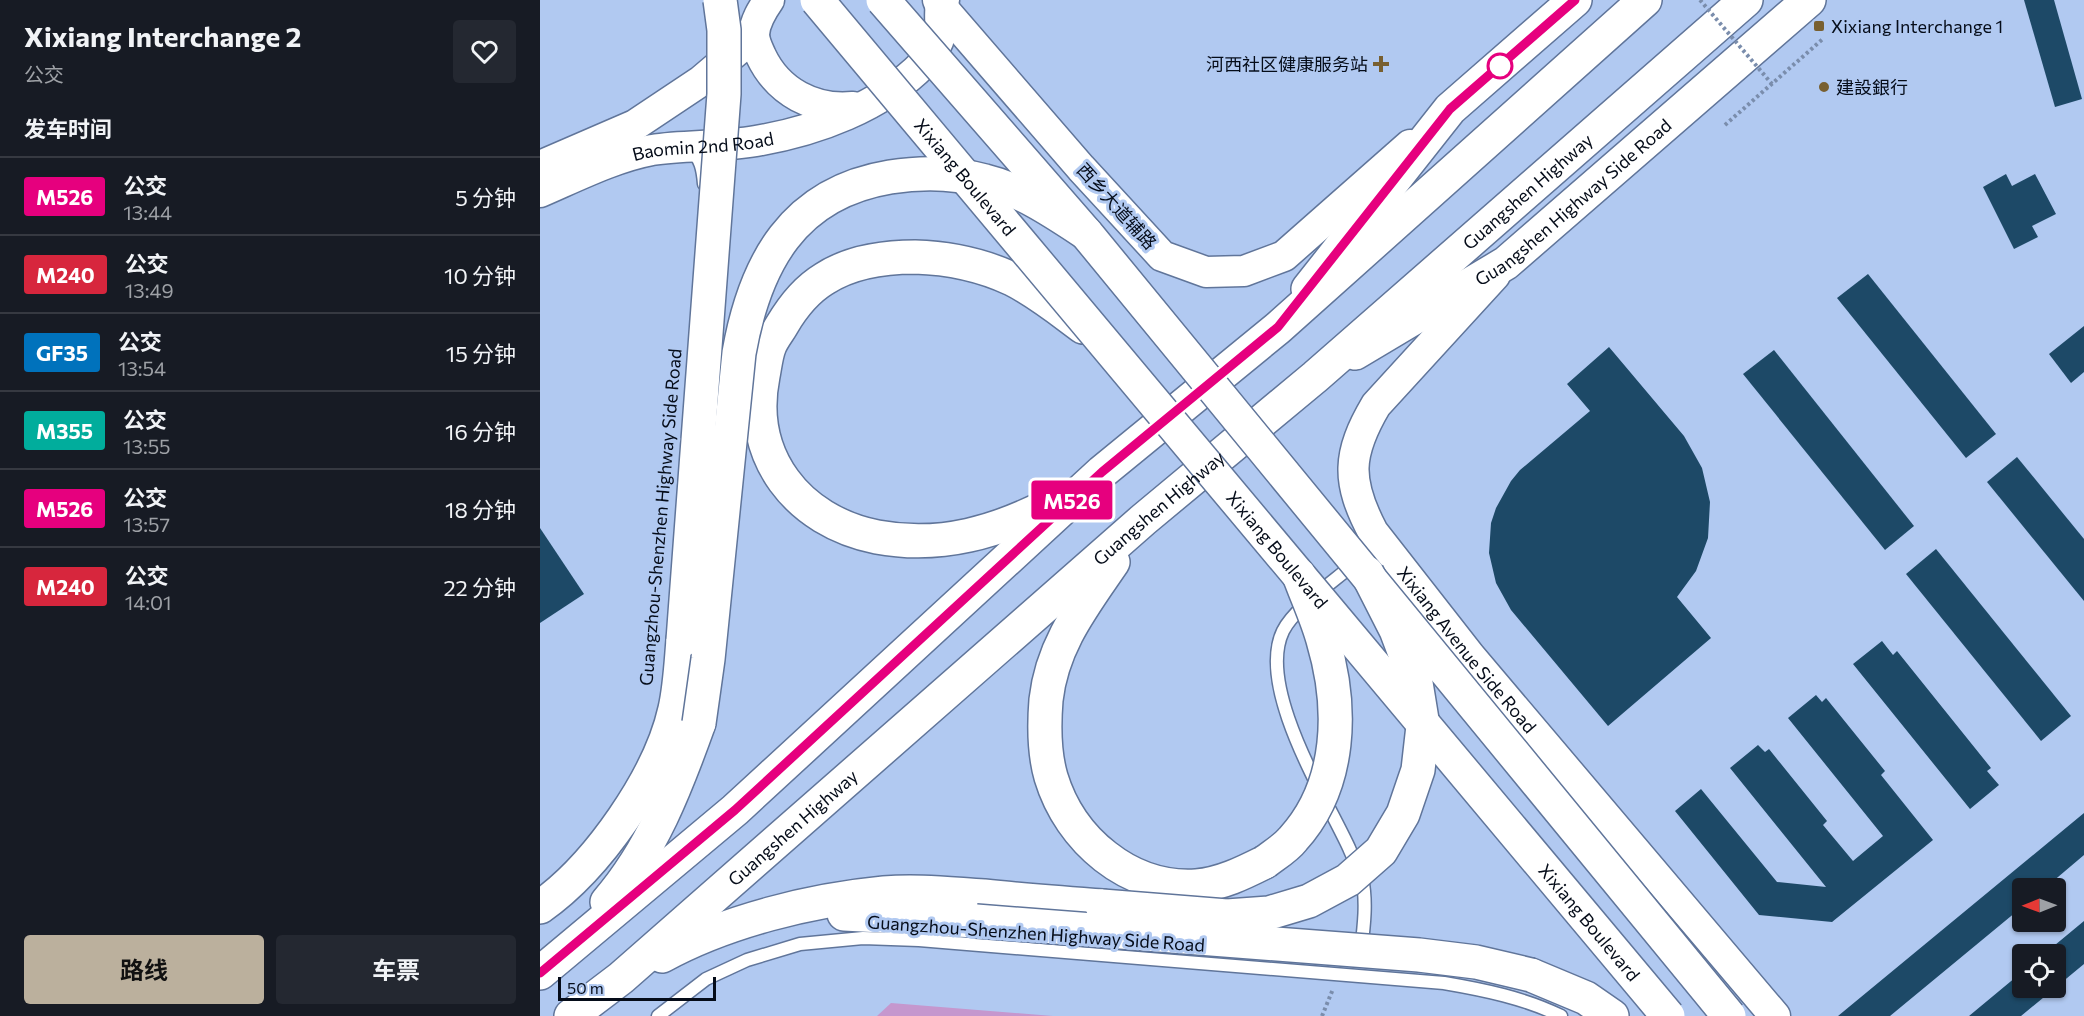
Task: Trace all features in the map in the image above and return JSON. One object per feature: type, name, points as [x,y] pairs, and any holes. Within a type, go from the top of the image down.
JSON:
[{"type":"main road","points":[[540,907],[587,867],[633,804],[658,760],[675,709],[676,652],[724,94],[722,0]]},
{"type":"main road","name":"Xixiang Boulevard","points":[[817,0],[1668,1016]]},
{"type":"main road","points":[[882,0],[1370,554],[1729,1016]]},
{"type":"main road","points":[[1278,327],[1450,109],[1575,0]]},
{"type":"main road","points":[[546,969],[735,810],[1102,472],[1278,327],[1645,0]]},
{"type":"main road","name":"Guangshen Highway","points":[[572,1016],[621,978],[1143,520],[1315,377],[1746,0]]},
{"type":"main road","name":"Guangshen Highway Side Road","points":[[1315,377],[1506,263],[1809,0]]},
{"type":"main road","points":[[546,969],[614,893],[648,844],[672,797],[699,723],[708,659],[739,353],[745,316],[758,281],[777,246],[800,219],[831,195],[869,180],[909,174],[944,173],[985,181],[1028,198],[1086,233]]},
{"type":"main road","points":[[1102,472],[1058,500],[999,528],[960,538],[894,540],[863,534],[830,521],[802,502],[778,473],[764,443],[759,395],[769,347],[794,306],[824,279],[858,264],[897,257],[936,258],[974,265],[1011,279],[1039,294],[1104,342]]},
{"type":"main road","points":[[1143,520],[1071,623],[1054,664],[1046,699],[1045,730],[1050,775],[1062,807],[1083,836],[1106,859],[1136,875],[1164,885],[1197,886],[1230,879],[1265,862],[1293,841],[1316,809],[1330,774],[1336,732],[1334,683],[1323,639],[1299,575]]},
{"type":"main road","points":[[621,978],[673,950],[729,927],[785,911],[885,893],[937,893],[1227,916],[1269,914],[1309,902],[1348,880],[1380,851],[1403,814],[1418,770],[1423,726],[1416,683],[1370,554]]},
{"type":"main road","points":[[785,911],[976,921],[1476,962],[1531,975],[1586,998],[1612,1016]]},
{"type":"street","points":[[701,81],[707,59],[711,28],[707,0]]},
{"type":"street","points":[[722,0],[755,32],[765,64],[785,88],[797,97],[814,104],[832,107],[868,104]]},
{"type":"street","points":[[755,32],[759,14],[769,0]]},
{"type":"street","name":"Baomin 2nd Road","points":[[540,192],[598,167],[650,151],[756,141],[795,132],[868,104],[884,96],[924,62],[934,49],[939,37],[941,2]]},
{"type":"street","name":"西乡大道辅路","points":[[941,2],[1081,168],[1162,256],[1206,272],[1244,271],[1284,256],[1450,109]]},
{"type":"street","name":"Baomin 2nd Road","points":[[540,166],[635,125],[701,81],[755,32]]},
{"type":"street","name":"Xixiang Avenue Side Road","points":[[1506,263],[1376,405],[1362,429],[1354,450],[1354,481],[1370,554],[1470,656],[1775,1016]]},
{"type":"lane","name":"Guangzhou-Shenzhen Highway Side Road","points":[[676,652],[704,192],[703,176],[697,157],[686,147]]},
{"type":"lane","points":[[1370,554],[1294,615],[1284,629],[1279,642],[1277,663],[1280,685],[1294,735],[1361,876],[1365,903],[1358,975],[1444,983],[1491,992],[1539,1005],[1561,1016]]},
{"type":"lane","points":[[540,892],[569,866],[606,822],[618,803]]},
{"type":"lane","name":"Guangzhou-Shenzhen Highway Side Road","points":[[658,1016],[706,979],[747,960],[800,944],[863,938],[919,940],[1358,975]]},
{"type":"path","points":[[1700,0],[1772,84]]},
{"type":"path","points":[[1725,125],[1824,38]]},
{"type":"path","points":[[1322,1016],[1340,974]]},
{"type":"shaded area","points":[[891,1003],[1053,1016],[877,1016]]},
{"type":"building","points":[[2024,0],[2054,0],[2082,99],[2055,107]]},
{"type":"building","points":[[2006,174],[2012,186],[2035,174],[2056,214],[2032,226],[2038,237],[2014,249],[1983,187]]},
{"type":"building","points":[[1868,274],[1996,434],[1966,458],[1837,298]]},
{"type":"building","points":[[2084,326],[2084,372],[2071,383],[2049,354]]},
{"type":"building","points":[[1609,347],[1684,436],[1702,468],[1710,502],[1708,538],[1696,571],[1677,597],[1711,638],[1608,726],[1511,610],[1496,583],[1489,553],[1491,523],[1496,508],[1511,481],[1520,470],[1590,411],[1567,384]]},
{"type":"building","points":[[1774,350],[1914,526],[1885,550],[1743,374]]},
{"type":"building","points":[[2017,457],[2084,539],[2084,601],[1987,482]]},
{"type":"building","points":[[540,528],[584,594],[540,623]]},
{"type":"building","points":[[1936,549],[2071,716],[2041,741],[1906,574]]},
{"type":"building","points":[[1882,641],[1893,655],[1897,651],[1991,768],[1987,771],[1999,785],[1970,809],[1853,664]]},
{"type":"building","points":[[1816,695],[1822,702],[1826,698],[1885,771],[1881,775],[1933,840],[1832,922],[1759,915],[1675,811],[1701,789],[1777,882],[1826,887],[1730,768],[1758,745],[1765,752],[1769,749],[1827,821],[1823,825],[1853,861],[1883,836],[1788,718]]},
{"type":"building","points":[[2084,813],[2084,855],[2057,878],[2012,878],[2012,915],[1890,1016],[1838,1016]]},
{"type":"building","points":[[2084,921],[2084,964],[2066,979],[2066,944],[2056,944]]},
{"type":"building","points":[[2012,980],[2012,998],[2043,998],[2021,1016],[1969,1016]]},
{"type":"bus line","name":"M526","points":[[540,973],[735,810],[1102,472],[1278,327],[1450,109],[1575,0]]},
{"type":"place","name":"Xixiang Interchange 1","points":[[1819,26]]},
{"type":"place","name":"河西社区健康服务站","points":[[1381,64]]},
{"type":"place","name":"建設銀行","points":[[1824,87]]}]
